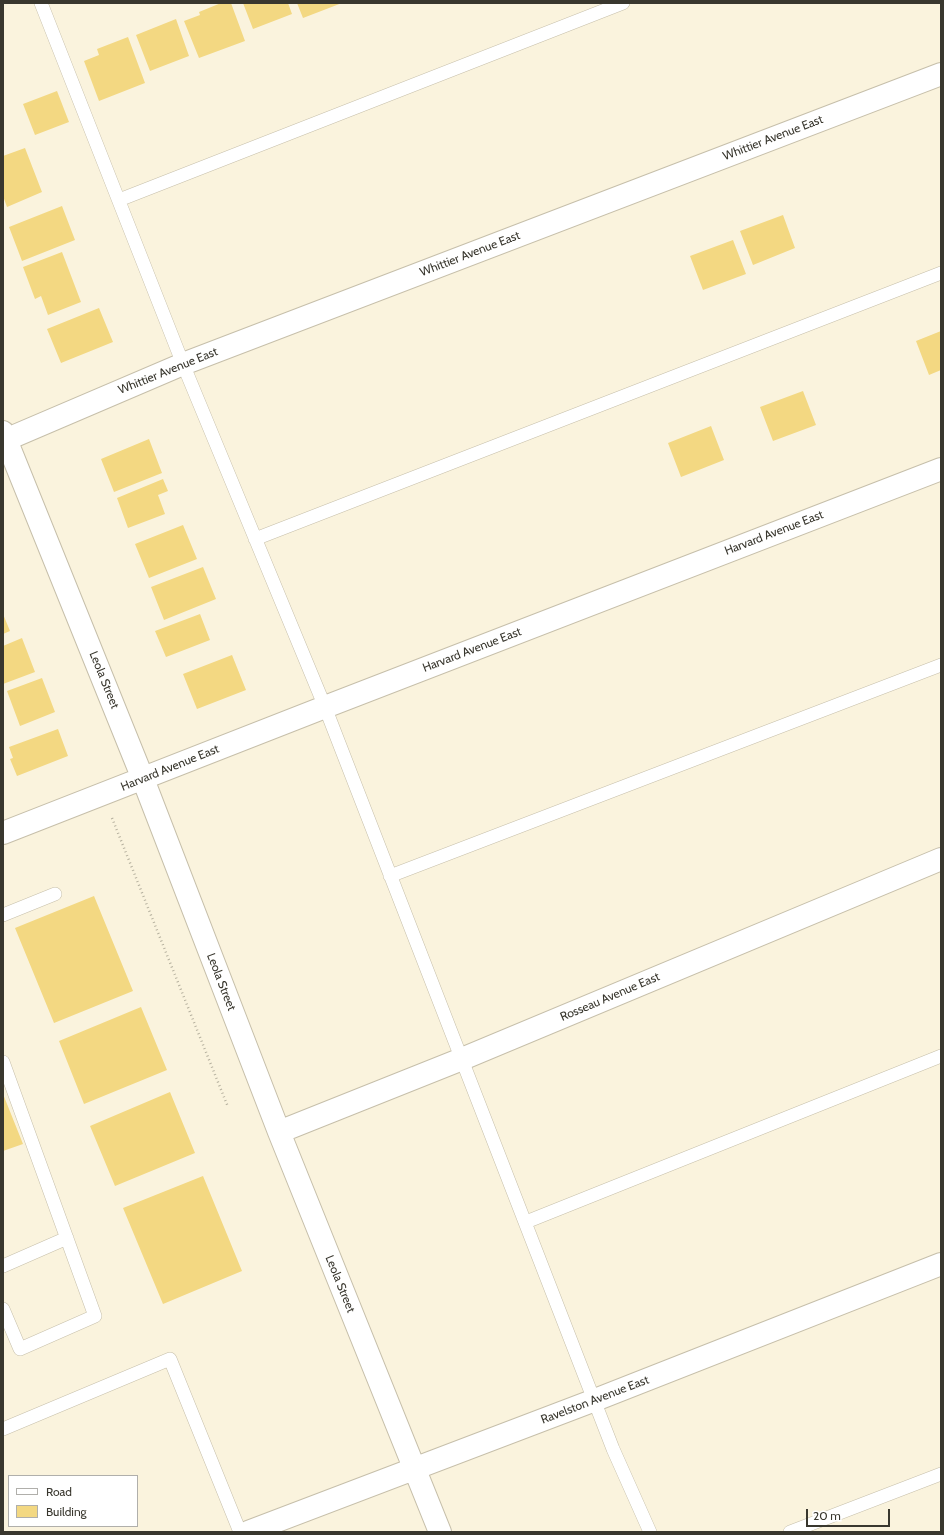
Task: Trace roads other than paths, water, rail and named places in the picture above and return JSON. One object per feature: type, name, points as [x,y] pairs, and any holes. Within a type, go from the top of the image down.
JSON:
[{"type":"street","name":"Whittier Avenue East","points":[[4,438],[183,364],[941,74]]},
{"type":"street","name":"Leola Street","points":[[4,438],[144,778],[279,1132],[440,1532]]},
{"type":"street","name":"Harvard Avenue East","points":[[3,833],[941,469]]},
{"type":"street","name":"Rosseau Avenue East","points":[[279,1132],[462,1059],[941,859]]},
{"type":"street","name":"Ravelston Avenue East","points":[[248,1532],[595,1400],[941,1264]]},
{"type":"lane","points":[[41,3],[183,364],[325,707],[614,1449],[650,1532]]},
{"type":"lane","points":[[119,200],[623,3]]},
{"type":"lane","points":[[255,539],[941,273]]},
{"type":"lane","points":[[390,876],[941,664]]},
{"type":"lane","points":[[3,915],[55,894]]},
{"type":"lane","points":[[526,1222],[941,1056]]},
{"type":"lane","points":[[3,1062],[95,1316],[20,1349],[3,1309]]},
{"type":"lane","points":[[3,1266],[67,1238]]},
{"type":"lane","points":[[3,1429],[170,1359],[240,1532]]},
{"type":"lane","points":[[790,1532],[941,1474]]}]
